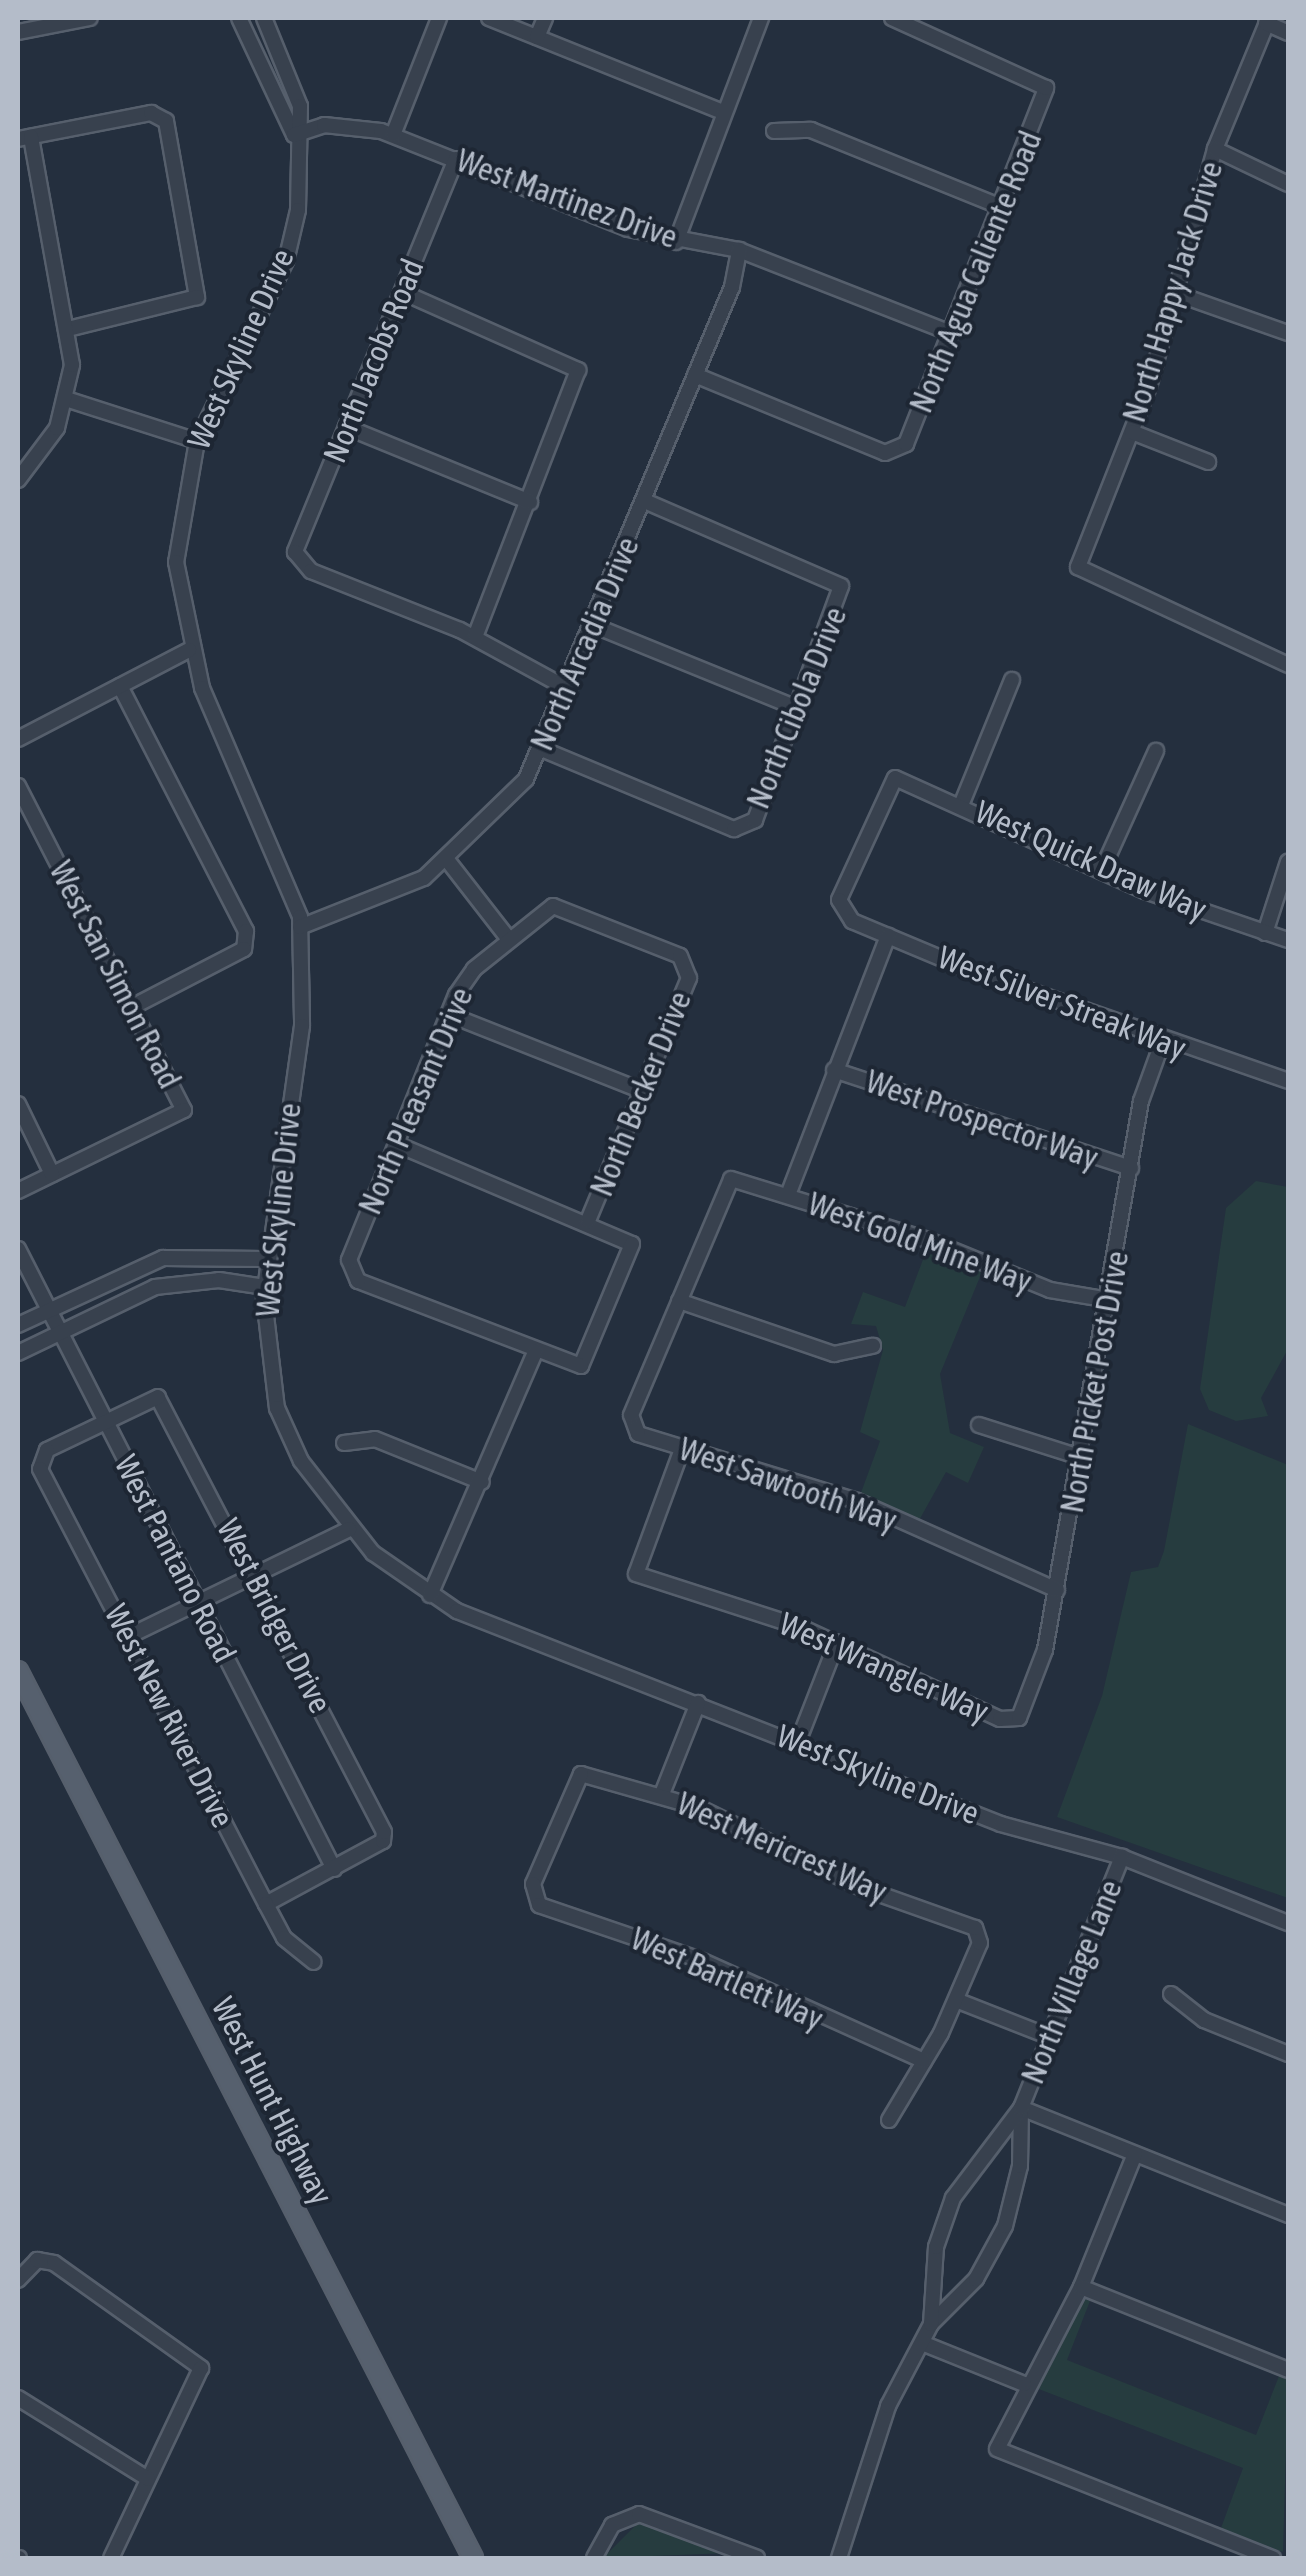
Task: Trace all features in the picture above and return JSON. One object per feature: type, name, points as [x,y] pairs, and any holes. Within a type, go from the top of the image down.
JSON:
[{"type":"main road","name":"West Hunt Highway","points":[[18,1672],[473,2558]]},
{"type":"street","points":[[18,32],[90,18]]},
{"type":"street","name":"West Skyline Drive","points":[[239,18],[294,134]]},
{"type":"street","name":"West Skyline Drive","points":[[264,18],[300,106],[294,134],[298,210],[286,261],[197,441],[176,562],[189,650],[283,862],[300,927],[302,1026],[265,1287],[277,1408],[323,1500],[349,1529],[430,1594],[1014,1829],[1122,1857],[1288,1924]]},
{"type":"street","points":[[393,135],[438,18]]},
{"type":"street","points":[[489,18],[723,112]]},
{"type":"street","points":[[537,37],[545,18]]},
{"type":"street","points":[[676,242],[761,18]]},
{"type":"street","name":"North Agua Caliente Road","points":[[695,375],[898,453],[1002,207],[1046,88],[892,18]]},
{"type":"street","points":[[1267,20],[1288,33]]},
{"type":"street","name":"North Happy Jack Drive","points":[[1267,20],[1215,150],[1177,294],[1132,432],[1078,566],[1288,666]]},
{"type":"street","points":[[18,480],[51,441],[66,399],[68,328],[24,138],[161,115],[197,298],[68,328]]},
{"type":"street","name":"West Martinez Drive","points":[[294,134],[324,125],[393,135],[676,242],[739,250],[951,332]]},
{"type":"street","points":[[774,130],[811,130],[1002,207]]},
{"type":"street","points":[[1215,150],[1288,184]]},
{"type":"street","name":"North Jacobs Road","points":[[456,159],[346,428],[298,562],[474,638]]},
{"type":"street","name":"North Arcadia Drive","points":[[300,927],[369,907],[448,861],[544,750],[695,375],[739,250]]},
{"type":"street","points":[[402,292],[578,370],[530,502],[474,638],[570,690]]},
{"type":"street","points":[[1177,294],[1288,333]]},
{"type":"street","points":[[66,399],[197,441]]},
{"type":"street","points":[[346,428],[530,502]]},
{"type":"street","points":[[1132,432],[1208,462]]},
{"type":"street","name":"North Cibola Drive","points":[[544,750],[744,828],[799,709],[841,586],[644,501]]},
{"type":"street","points":[[595,626],[799,709]]},
{"type":"street","points":[[18,739],[189,650]]},
{"type":"street","points":[[962,804],[1012,680]]},
{"type":"street","points":[[120,686],[246,942],[132,1007]]},
{"type":"street","points":[[1102,870],[1156,750]]},
{"type":"street","name":"West Quick Draw Way","points":[[841,914],[895,778],[962,804],[1102,870],[1288,940]]},
{"type":"street","name":"West San Simon Road","points":[[18,786],[184,1110],[52,1174]]},
{"type":"street","points":[[448,861],[508,938]]},
{"type":"street","points":[[1265,933],[1288,862]]},
{"type":"street","name":"North Pleasant Drive","points":[[535,1352],[348,1272],[396,1144],[448,1014],[474,968],[553,906],[688,965]]},
{"type":"street","name":"West Silver Streak Way","points":[[841,914],[1162,1043],[1288,1082]]},
{"type":"street","points":[[788,1195],[888,936]]},
{"type":"street","name":"North Becker Drive","points":[[588,1221],[688,965]]},
{"type":"street","points":[[448,1014],[642,1091]]},
{"type":"street","name":"North Picket Post Drive","points":[[1019,1718],[1058,1590],[1131,1168],[1162,1043]]},
{"type":"street","name":"West Prospector Way","points":[[834,1070],[1131,1168]]},
{"type":"street","points":[[18,1104],[52,1174],[18,1191]]},
{"type":"street","points":[[396,1144],[588,1221],[632,1244],[580,1366],[535,1352],[482,1482],[430,1594]]},
{"type":"street","name":"West Gold Mine Way","points":[[679,1301],[731,1179],[788,1195],[1050,1290],[1110,1300]]},
{"type":"street","name":"West Pantano Road","points":[[18,1249],[334,1869]]},
{"type":"street","points":[[18,1325],[163,1258],[268,1259]]},
{"type":"street","points":[[18,1353],[155,1287],[220,1280],[265,1287]]},
{"type":"street","points":[[679,1301],[834,1354],[873,1346]]},
{"type":"street","name":"West Sawtooth Way","points":[[679,1301],[631,1425],[682,1449],[857,1501],[1058,1590]]},
{"type":"street","name":"West Bridger Drive","points":[[104,1421],[164,1400],[384,1832],[334,1869]]},
{"type":"street","name":"West New River Drive","points":[[104,1421],[40,1460],[284,1938],[314,1962]]},
{"type":"street","points":[[979,1425],[1083,1458]]},
{"type":"street","points":[[344,1443],[375,1439],[482,1482]]},
{"type":"street","name":"West Wrangler Way","points":[[682,1449],[636,1574],[837,1642],[1000,1719],[1019,1718]]},
{"type":"street","points":[[127,1637],[349,1529]]},
{"type":"street","points":[[798,1742],[837,1642]]},
{"type":"street","points":[[662,1794],[698,1703]]},
{"type":"street","name":"West Mericrest Way","points":[[532,1896],[581,1774],[662,1794],[979,1933],[956,2000]]},
{"type":"street","name":"North Village Lane","points":[[931,2324],[936,2247],[952,2198],[1021,2108],[1122,1857]]},
{"type":"street","points":[[266,1904],[334,1869]]},
{"type":"street","name":"West Bartlett Way","points":[[532,1896],[924,2061]]},
{"type":"street","points":[[1171,1994],[1204,2020],[1288,2054]]},
{"type":"street","points":[[889,2120],[956,2000],[1050,2036]]},
{"type":"street","points":[[1021,2108],[1288,2215]]},
{"type":"street","name":"North Village Lane","points":[[839,2558],[888,2406],[931,2324],[976,2279],[1005,2226],[1020,2166],[1021,2108]]},
{"type":"street","points":[[1134,2154],[1081,2287],[1024,2384],[998,2449],[1273,2558]]},
{"type":"street","points":[[18,2280],[37,2260],[202,2368],[112,2558]]},
{"type":"street","points":[[1081,2287],[1288,2370]]},
{"type":"street","points":[[922,2343],[1024,2384]]},
{"type":"street","points":[[18,2398],[148,2480]]},
{"type":"street","points":[[594,2558],[612,2526],[639,2514],[732,2554],[757,2558]]},
{"type":"green space","points":[[1256,1181],[1288,1187],[1288,1349],[1261,1398],[1268,1416],[1236,1421],[1209,1410],[1200,1389],[1226,1208]]},
{"type":"green space","points":[[927,1249],[982,1272],[940,1374],[950,1433],[984,1447],[968,1483],[946,1472],[917,1524],[859,1498],[880,1441],[860,1432],[883,1350],[876,1326],[851,1324],[863,1292],[905,1307]]},
{"type":"green space","points":[[1188,1424],[1288,1465],[1288,1898],[1057,1817],[1102,1696],[1131,1572],[1158,1567],[1164,1551]]},
{"type":"green space","points":[[1082,2298],[1090,2301],[1067,2360],[1256,2435],[1279,2376],[1288,2380],[1283,2552],[1221,2528],[1243,2468],[1031,2386]]},
{"type":"green space","points":[[639,2522],[658,2523],[729,2553],[603,2558]]}]
